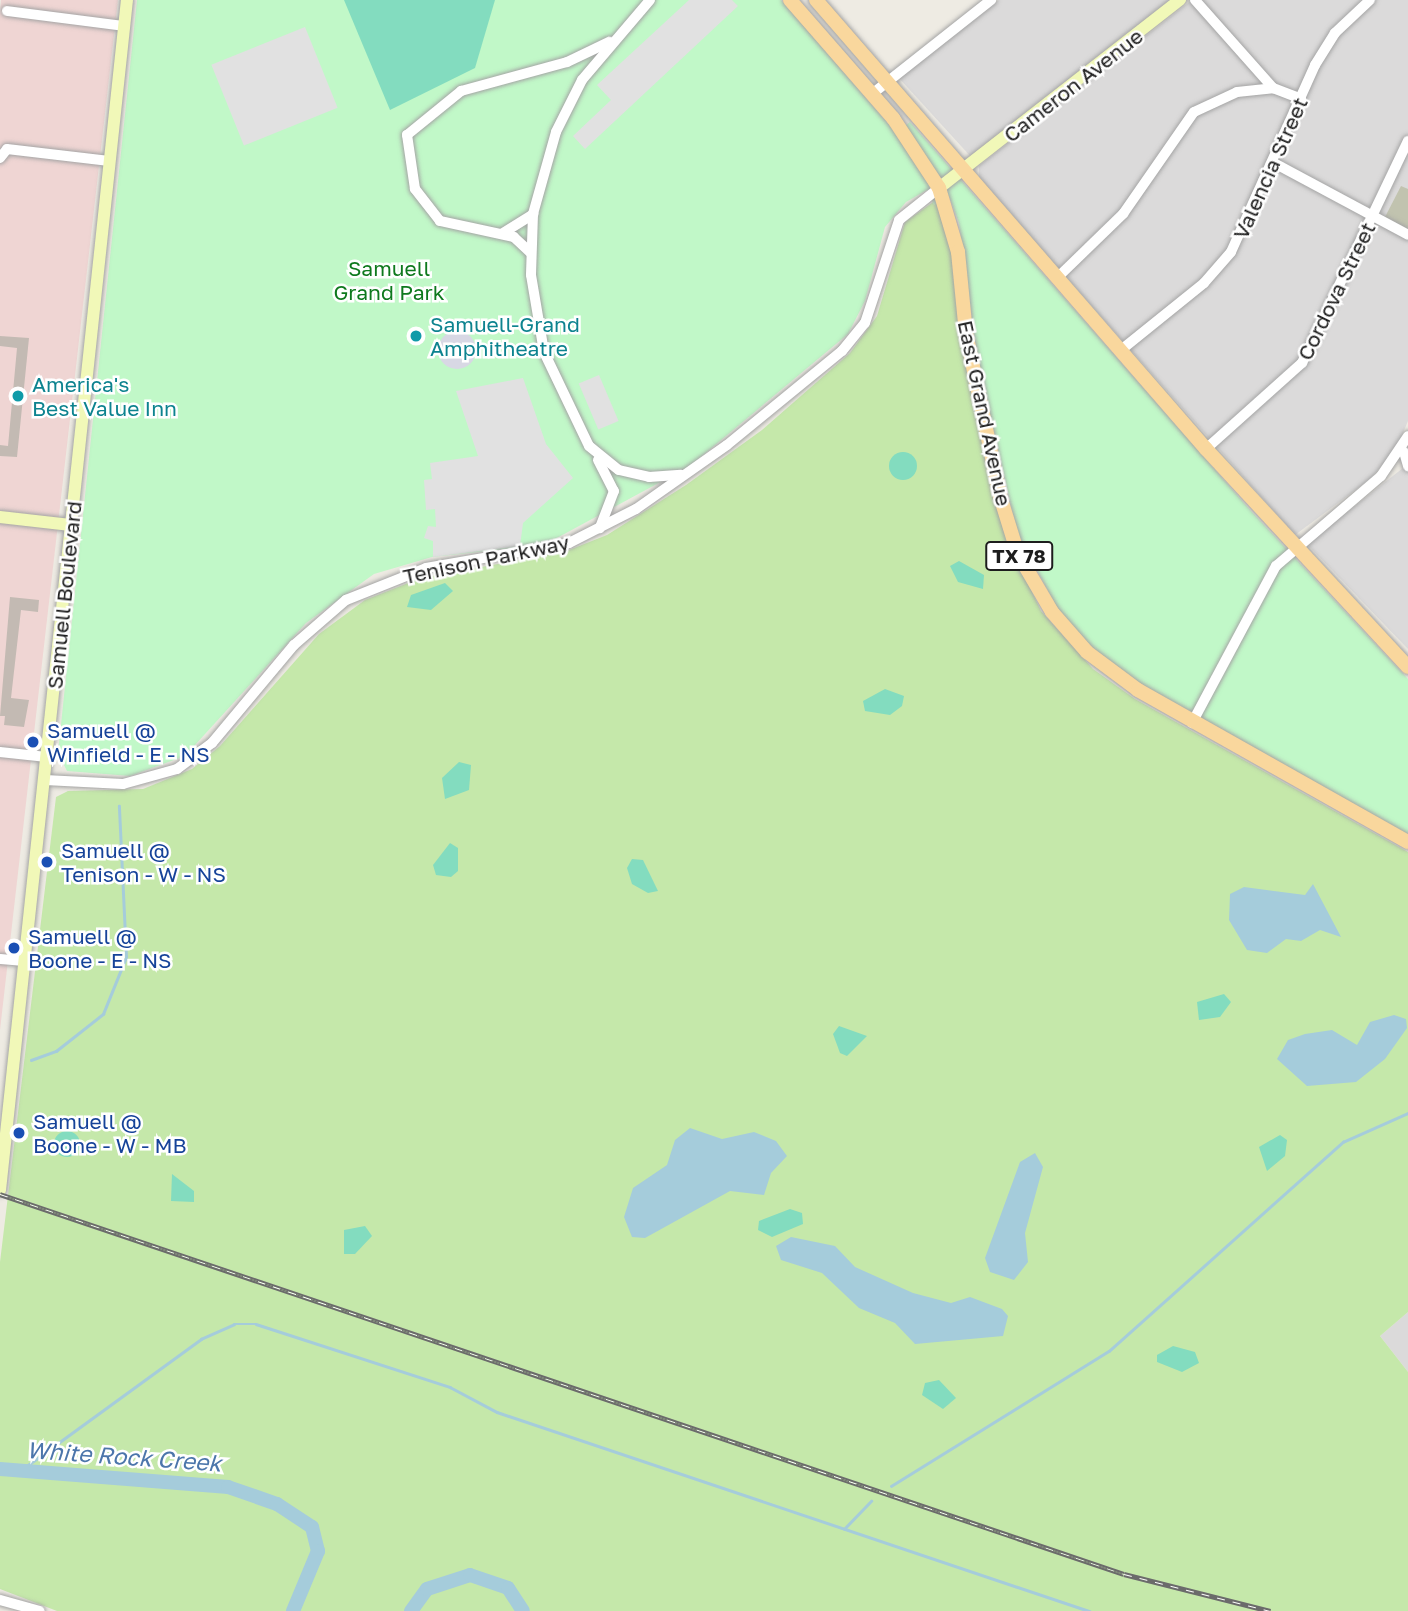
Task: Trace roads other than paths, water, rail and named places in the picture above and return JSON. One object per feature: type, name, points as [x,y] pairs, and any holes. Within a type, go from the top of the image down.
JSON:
[{"type":"main road","name":"Samuell Boulevard","points":[[0,1190],[127,0]]},
{"type":"main road","points":[[816,0],[1206,449],[1408,667]]},
{"type":"main road","name":"Cameron Avenue","points":[[965,169],[1180,0]]},
{"type":"main road","name":"East Grand Avenue","points":[[793,1],[872,94],[939,188],[958,252],[966,333],[1000,496],[1027,573],[1087,652],[1192,723],[1408,842]]},
{"type":"main road","name":"Tenison Parkway","points":[[939,188],[965,169]]},
{"type":"main road","points":[[0,517],[71,525]]},
{"type":"street","points":[[598,531],[614,491],[544,352],[531,253],[533,214],[549,149],[582,80],[610,42],[650,0]]},
{"type":"street","points":[[872,94],[991,0]]},
{"type":"street","points":[[1195,0],[1273,88],[1301,99]]},
{"type":"street","name":"Valencia Street","points":[[1121,350],[1217,271],[1243,232],[1301,99],[1335,33],[1370,0]]},
{"type":"street","points":[[7,11],[124,26]]},
{"type":"street","points":[[531,253],[524,243],[502,233],[454,228],[429,211],[411,177],[407,135],[461,91],[567,62],[610,42]]},
{"type":"street","points":[[567,62],[582,80]]},
{"type":"street","points":[[1058,276],[1123,214],[1194,112],[1237,92],[1273,88]]},
{"type":"street","name":"Cordova Street","points":[[1206,449],[1302,363],[1408,141]]},
{"type":"street","points":[[0,157],[7,149],[109,161]]},
{"type":"street","points":[[1274,163],[1408,235]]},
{"type":"street","name":"Tenison Parkway","points":[[45,780],[122,785],[170,773],[212,743],[294,645],[345,600],[426,568],[538,551],[598,531],[688,474],[857,335],[872,306],[899,220],[939,188]]},
{"type":"street","points":[[502,233],[533,214]]},
{"type":"street","points":[[1408,436],[1404,452],[1408,466]]},
{"type":"street","points":[[589,446],[610,465],[635,475],[688,474]]},
{"type":"street","points":[[1192,723],[1272,573],[1296,545],[1404,452]]},
{"type":"street","points":[[0,752],[47,757]]},
{"type":"street","points":[[0,959],[25,961]]},
{"type":"street","points":[[0,1600],[40,1611]]},
{"type":"water","points":[[1313,884],[1341,937],[1320,930],[1301,941],[1286,939],[1267,953],[1247,950],[1229,920],[1230,894],[1244,887],[1305,895]]},
{"type":"water","points":[[1394,1015],[1406,1019],[1407,1028],[1385,1059],[1356,1082],[1307,1086],[1277,1059],[1288,1040],[1305,1034],[1332,1030],[1357,1045],[1370,1022]]},
{"type":"water","points":[[690,1128],[722,1139],[754,1132],[776,1141],[787,1156],[771,1173],[764,1195],[730,1191],[645,1238],[632,1237],[624,1217],[633,1188],[667,1165],[675,1140]]},
{"type":"water","points":[[1035,1153],[1043,1167],[1025,1233],[1028,1262],[1014,1280],[990,1272],[985,1258],[1020,1162]]},
{"type":"water","points":[[791,1237],[835,1246],[855,1267],[913,1293],[951,1303],[970,1297],[1002,1309],[1008,1316],[1003,1336],[915,1344],[895,1323],[859,1308],[822,1273],[781,1260],[776,1246]]},
{"type":"waterway","points":[[31,1060],[56,1051],[103,1014],[126,957],[119,806]]},
{"type":"waterway","points":[[891,1486],[1109,1351],[1343,1142],[1408,1113]]},
{"type":"waterway","points":[[21,1470],[201,1339],[234,1324],[256,1324],[450,1387],[497,1412],[1089,1611]]},
{"type":"waterway","name":"White Rock Creek","points":[[0,1469],[228,1487],[277,1504],[312,1527],[318,1551],[293,1611]]},
{"type":"waterway","points":[[844,1529],[871,1501]]},
{"type":"waterway","name":"White Rock Creek","points":[[411,1611],[427,1589],[470,1575],[508,1588],[523,1611]]},
{"type":"railway","points":[[0,1194],[1124,1574],[1270,1611]]},
{"type":"place","name":"Samuell-Grand Amphitheatre","points":[[416,336]]},
{"type":"place","name":"America's Best Value Inn","points":[[18,396]]},
{"type":"place","name":"Samuell @ Winfield - E - NS","points":[[33,742]]},
{"type":"place","name":"Samuell @ Tenison - W - NS","points":[[47,862]]},
{"type":"place","name":"Samuell @ Boone - E - NS","points":[[14,948]]},
{"type":"place","name":"Samuell @ Boone - W - MB","points":[[19,1133]]},
{"type":"park label","name":"Samuell Grand Park","points":[[389,280]]}]
